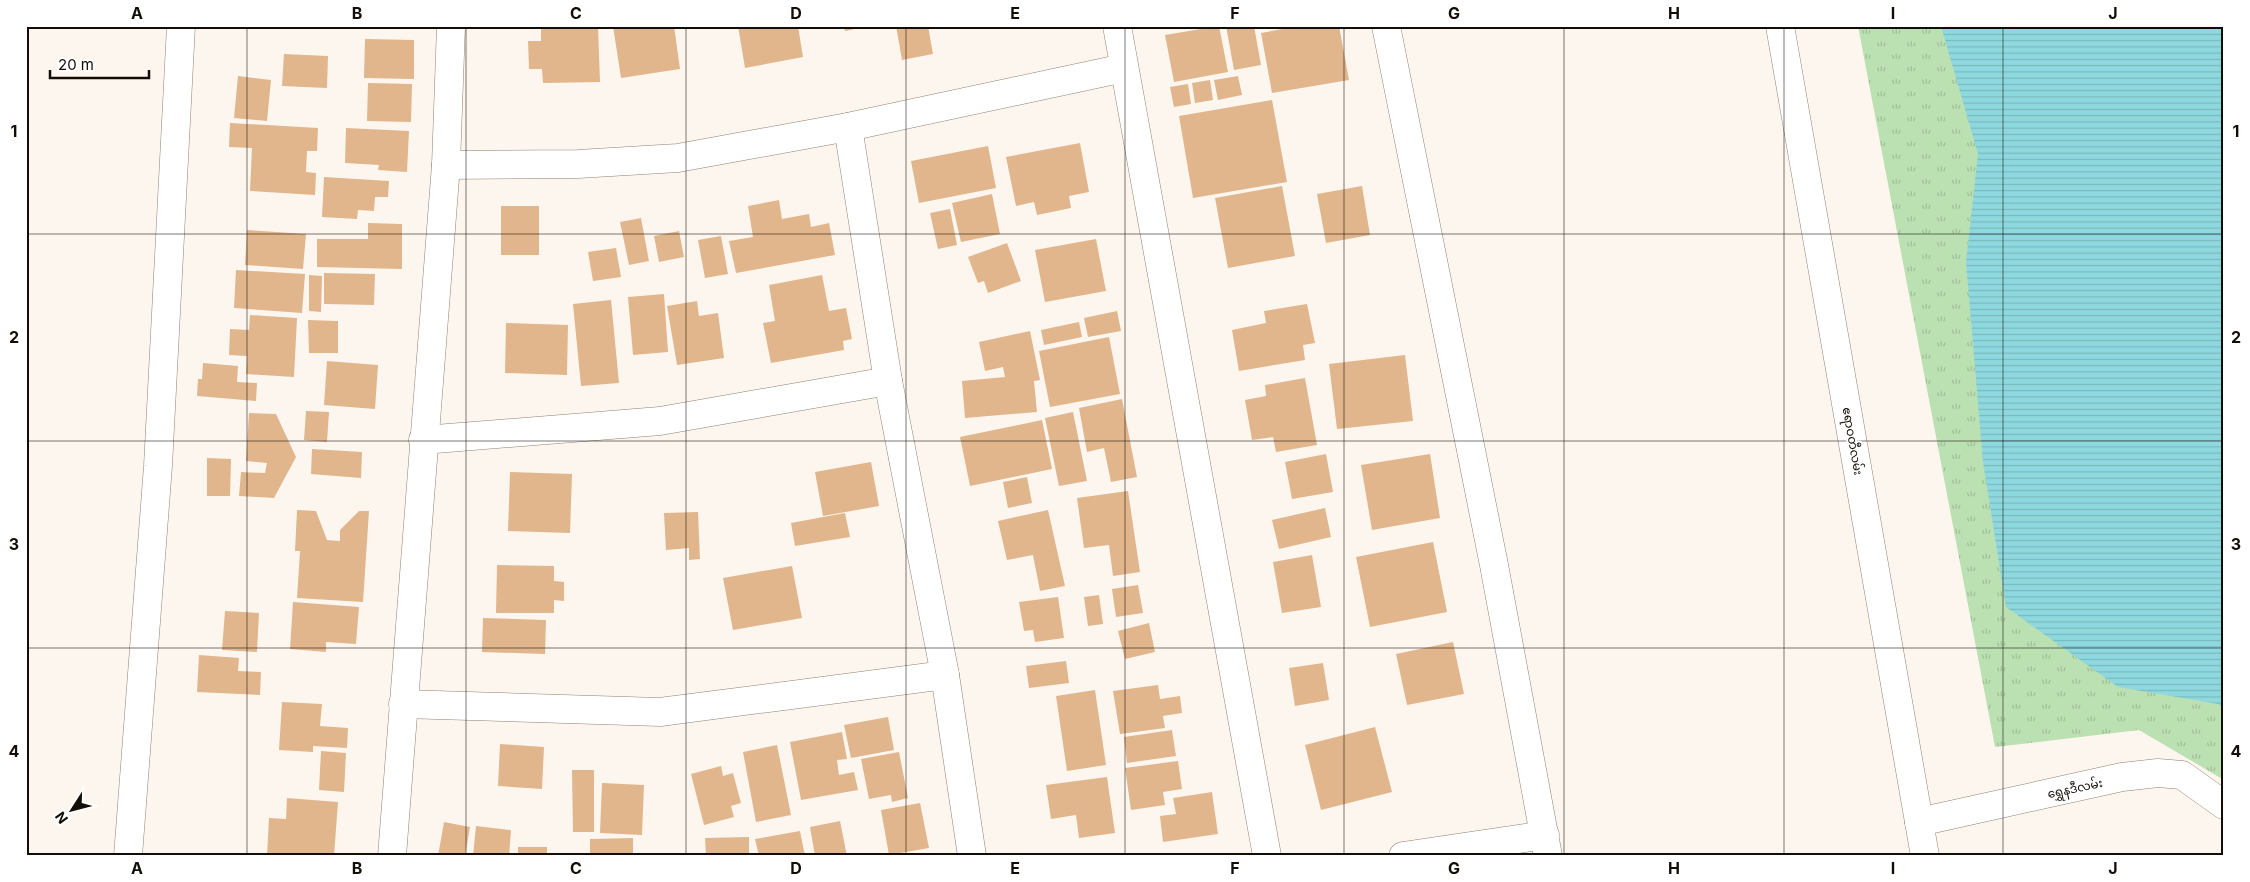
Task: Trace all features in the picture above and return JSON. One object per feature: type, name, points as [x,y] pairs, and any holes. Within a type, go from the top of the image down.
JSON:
[{"type":"street","points":[[128,856],[158,466],[181,26]]},
{"type":"street","points":[[392,856],[423,440],[446,165],[451,26]]},
{"type":"street","points":[[1117,26],[1267,856]]},
{"type":"street","points":[[1386,26],[1494,565],[1547,846],[1403,856]]},
{"type":"street","name":"ဧရာဝတီလမ်း","points":[[1780,26],[1925,856]]},
{"type":"street","points":[[446,165],[578,164],[678,158],[848,127],[1124,68]]},
{"type":"street","points":[[848,127],[888,381],[944,675],[972,856]]},
{"type":"street","points":[[423,440],[660,421],[888,381]]},
{"type":"street","points":[[403,704],[660,712],[944,675]]},
{"type":"street","name":"ရွှေနဒီလမ်း","points":[[1919,822],[2122,777],[2158,773],[2182,775],[2224,805]]},
{"type":"green space","points":[[1858,26],[2224,26],[2224,780],[2139,730],[1995,747]]},
{"type":"water","points":[[1941,26],[2224,26],[2224,709],[2218,704],[2118,687],[2006,607],[1983,462],[1966,262],[1978,154]]},
{"type":"building","points":[[389,26],[412,26],[412,28],[389,28]]},
{"type":"building","points":[[541,26],[598,26],[600,82],[543,83],[542,69],[529,69],[528,41],[541,41]]},
{"type":"building","points":[[613,26],[674,26],[680,69],[621,78]]},
{"type":"building","points":[[738,26],[798,26],[803,57],[745,68]]},
{"type":"building","points":[[844,26],[865,26],[865,27],[845,31]]},
{"type":"building","points":[[896,26],[928,26],[933,54],[902,60]]},
{"type":"building","points":[[1219,26],[1228,72],[1174,82],[1165,35]]},
{"type":"building","points":[[1226,26],[1254,26],[1261,65],[1234,70]]},
{"type":"building","points":[[1298,26],[1339,26],[1349,80],[1272,93],[1261,33]]},
{"type":"building","points":[[365,39],[414,40],[414,79],[364,78]]},
{"type":"building","points":[[284,54],[328,56],[327,88],[282,86]]},
{"type":"building","points":[[238,76],[271,80],[267,121],[234,118]]},
{"type":"building","points":[[1238,76],[1242,95],[1218,100],[1214,80]]},
{"type":"building","points":[[1210,80],[1213,100],[1195,103],[1192,83]]},
{"type":"building","points":[[368,83],[412,84],[411,122],[367,121]]},
{"type":"building","points":[[1188,84],[1191,104],[1174,107],[1170,87]]},
{"type":"building","points":[[1272,100],[1287,182],[1193,198],[1179,116]]},
{"type":"building","points":[[230,123],[318,128],[317,151],[307,151],[306,172],[316,173],[315,195],[250,191],[252,148],[229,147]]},
{"type":"building","points":[[346,128],[409,131],[407,172],[378,170],[379,165],[345,163]]},
{"type":"building","points":[[1080,143],[1089,192],[1069,196],[1071,208],[1037,215],[1034,202],[1016,206],[1006,157]]},
{"type":"building","points":[[988,146],[996,188],[919,203],[911,161]]},
{"type":"building","points":[[324,177],[389,181],[388,197],[375,197],[374,211],[358,210],[357,219],[322,217]]},
{"type":"building","points":[[1282,186],[1295,256],[1228,268],[1215,198]]},
{"type":"building","points":[[1362,186],[1370,235],[1326,243],[1317,194]]},
{"type":"building","points":[[992,194],[1000,234],[961,242],[952,203]]},
{"type":"building","points":[[779,200],[782,219],[809,214],[811,227],[829,223],[835,255],[736,273],[729,241],[753,237],[748,206]]},
{"type":"building","points":[[501,206],[539,206],[539,255],[501,255]]},
{"type":"building","points":[[950,209],[957,245],[938,249],[930,213]]},
{"type":"building","points":[[641,218],[649,261],[629,265],[620,222]]},
{"type":"building","points":[[368,223],[402,224],[402,269],[317,267],[317,239],[368,239]]},
{"type":"building","points":[[247,230],[306,234],[303,269],[245,265]]},
{"type":"building","points":[[679,231],[684,257],[659,262],[654,236]]},
{"type":"building","points":[[721,236],[728,274],[705,278],[698,240]]},
{"type":"building","points":[[1096,239],[1106,291],[1045,302],[1035,250]]},
{"type":"building","points":[[1007,243],[1021,281],[988,293],[984,281],[978,283],[968,257]]},
{"type":"building","points":[[616,248],[621,277],[593,281],[588,252]]},
{"type":"building","points":[[236,270],[305,274],[302,313],[234,308]]},
{"type":"building","points":[[324,273],[375,274],[374,305],[324,304]]},
{"type":"building","points":[[309,275],[322,276],[321,312],[309,311]]},
{"type":"building","points":[[822,275],[829,311],[846,308],[852,339],[843,341],[844,350],[771,363],[763,323],[775,321],[769,285]]},
{"type":"building","points":[[664,294],[668,352],[633,355],[628,297]]},
{"type":"building","points":[[611,300],[619,383],[581,386],[573,304]]},
{"type":"building","points":[[697,301],[699,316],[718,313],[724,358],[677,365],[667,306]]},
{"type":"building","points":[[1307,304],[1315,343],[1303,345],[1305,360],[1239,371],[1232,330],[1266,323],[1264,311]]},
{"type":"building","points":[[1117,311],[1121,331],[1088,337],[1084,318]]},
{"type":"building","points":[[250,315],[297,318],[294,377],[246,374],[247,356],[229,355],[230,329],[249,330]]},
{"type":"building","points":[[308,320],[338,321],[338,353],[309,353]]},
{"type":"building","points":[[1079,322],[1082,337],[1044,345],[1041,330]]},
{"type":"building","points":[[506,323],[568,325],[567,375],[505,373]]},
{"type":"building","points":[[1030,331],[1040,380],[1034,381],[1037,412],[965,418],[962,381],[1005,377],[1003,367],[985,371],[979,342]]},
{"type":"building","points":[[1109,337],[1120,394],[1050,407],[1039,351]]},
{"type":"building","points":[[1405,355],[1413,421],[1337,429],[1329,364]]},
{"type":"building","points":[[327,361],[378,365],[375,409],[324,405]]},
{"type":"building","points":[[203,363],[238,366],[237,382],[257,383],[256,401],[197,396],[198,379],[202,379]]},
{"type":"building","points":[[1305,378],[1317,445],[1276,452],[1273,437],[1252,440],[1245,400],[1266,396],[1265,385]]},
{"type":"building","points":[[1122,399],[1137,477],[1111,482],[1104,448],[1087,452],[1079,408]]},
{"type":"building","points":[[306,411],[329,412],[327,442],[304,440]]},
{"type":"building","points":[[1073,412],[1087,481],[1059,486],[1045,418]]},
{"type":"building","points":[[249,413],[276,414],[296,457],[274,498],[239,496],[241,472],[265,473],[267,463],[246,461]]},
{"type":"building","points":[[1042,420],[1052,469],[970,486],[960,437]]},
{"type":"building","points":[[312,449],[362,452],[361,478],[311,474]]},
{"type":"building","points":[[1326,454],[1333,492],[1292,499],[1285,462]]},
{"type":"building","points":[[1430,454],[1440,518],[1372,530],[1361,465]]},
{"type":"building","points":[[207,458],[231,459],[230,496],[207,496]]},
{"type":"building","points":[[871,462],[879,506],[823,516],[815,472]]},
{"type":"building","points":[[510,472],[572,474],[570,533],[508,531]]},
{"type":"building","points":[[1027,477],[1032,503],[1008,508],[1003,482]]},
{"type":"building","points":[[1128,491],[1140,572],[1113,576],[1109,545],[1084,548],[1077,498]]},
{"type":"building","points":[[1325,508],[1331,537],[1279,549],[1272,520]]},
{"type":"building","points":[[297,510],[316,511],[327,540],[340,541],[340,530],[359,511],[369,511],[363,602],[297,598],[300,551],[295,551]]},
{"type":"building","points":[[1048,510],[1065,586],[1040,591],[1033,555],[1007,560],[998,521]]},
{"type":"building","points":[[698,512],[700,559],[689,560],[689,548],[666,550],[664,513]]},
{"type":"building","points":[[845,513],[850,537],[795,546],[791,523]]},
{"type":"building","points":[[1433,542],[1447,612],[1370,627],[1356,557]]},
{"type":"building","points":[[1312,555],[1321,607],[1282,613],[1273,562]]},
{"type":"building","points":[[497,565],[554,566],[554,581],[564,582],[564,601],[554,600],[554,613],[496,613]]},
{"type":"building","points":[[792,566],[802,618],[733,630],[723,578]]},
{"type":"building","points":[[1138,585],[1143,613],[1116,617],[1112,589]]},
{"type":"building","points":[[1099,595],[1103,624],[1088,626],[1084,597]]},
{"type":"building","points":[[1058,597],[1064,638],[1035,642],[1033,630],[1024,631],[1019,602]]},
{"type":"building","points":[[293,602],[359,607],[356,644],[326,642],[326,652],[290,649]]},
{"type":"building","points":[[225,611],[259,613],[257,652],[222,650]]},
{"type":"building","points":[[483,618],[546,620],[545,654],[482,652]]},
{"type":"building","points":[[1149,623],[1155,652],[1125,659],[1118,631]]},
{"type":"building","points":[[1453,642],[1464,694],[1407,705],[1396,654]]},
{"type":"building","points":[[199,655],[239,658],[238,671],[261,672],[260,695],[197,692]]},
{"type":"building","points":[[1066,661],[1069,683],[1029,688],[1026,666]]},
{"type":"building","points":[[1323,663],[1329,700],[1295,706],[1289,668]]},
{"type":"building","points":[[1158,685],[1160,699],[1180,696],[1182,713],[1163,716],[1165,728],[1120,734],[1113,691]]},
{"type":"building","points":[[1095,690],[1106,765],[1067,771],[1056,696]]},
{"type":"building","points":[[282,702],[322,704],[320,726],[348,728],[347,748],[313,746],[313,752],[279,750]]},
{"type":"building","points":[[888,717],[894,750],[851,758],[844,725]]},
{"type":"building","points":[[1375,727],[1392,792],[1321,810],[1305,745]]},
{"type":"building","points":[[1172,730],[1176,756],[1127,763],[1124,737]]},
{"type":"building","points":[[842,732],[847,759],[837,760],[839,775],[854,772],[858,790],[801,800],[790,742]]},
{"type":"building","points":[[500,744],[544,747],[542,789],[498,786]]},
{"type":"building","points":[[777,745],[791,815],[756,822],[743,752]]},
{"type":"building","points":[[321,751],[346,753],[344,792],[319,790]]},
{"type":"building","points":[[899,752],[908,798],[892,802],[891,795],[869,799],[861,759]]},
{"type":"building","points":[[1178,761],[1182,789],[1163,792],[1165,805],[1131,810],[1125,768]]},
{"type":"building","points":[[721,766],[723,776],[733,773],[741,803],[731,806],[734,817],[704,825],[691,774]]},
{"type":"building","points":[[572,770],[594,770],[594,832],[573,832]]},
{"type":"building","points":[[1107,777],[1115,833],[1079,838],[1076,815],[1051,819],[1046,785]]},
{"type":"building","points":[[602,783],[644,785],[642,835],[600,833]]},
{"type":"building","points":[[1212,792],[1218,834],[1163,842],[1160,816],[1176,814],[1173,798]]},
{"type":"building","points":[[287,798],[338,802],[334,856],[267,856],[269,818],[286,819]]},
{"type":"building","points":[[920,803],[929,848],[889,855],[881,810]]},
{"type":"building","points":[[840,821],[847,856],[815,856],[810,827]]},
{"type":"building","points":[[444,822],[470,827],[465,856],[438,856]]},
{"type":"building","points":[[476,826],[511,830],[509,856],[473,856]]},
{"type":"building","points":[[800,831],[805,856],[759,856],[755,839]]},
{"type":"building","points":[[749,837],[749,856],[706,856],[705,838]]},
{"type":"building","points":[[633,838],[633,856],[590,856],[590,839]]},
{"type":"building","points":[[518,847],[547,847],[547,856],[518,856]]}]
